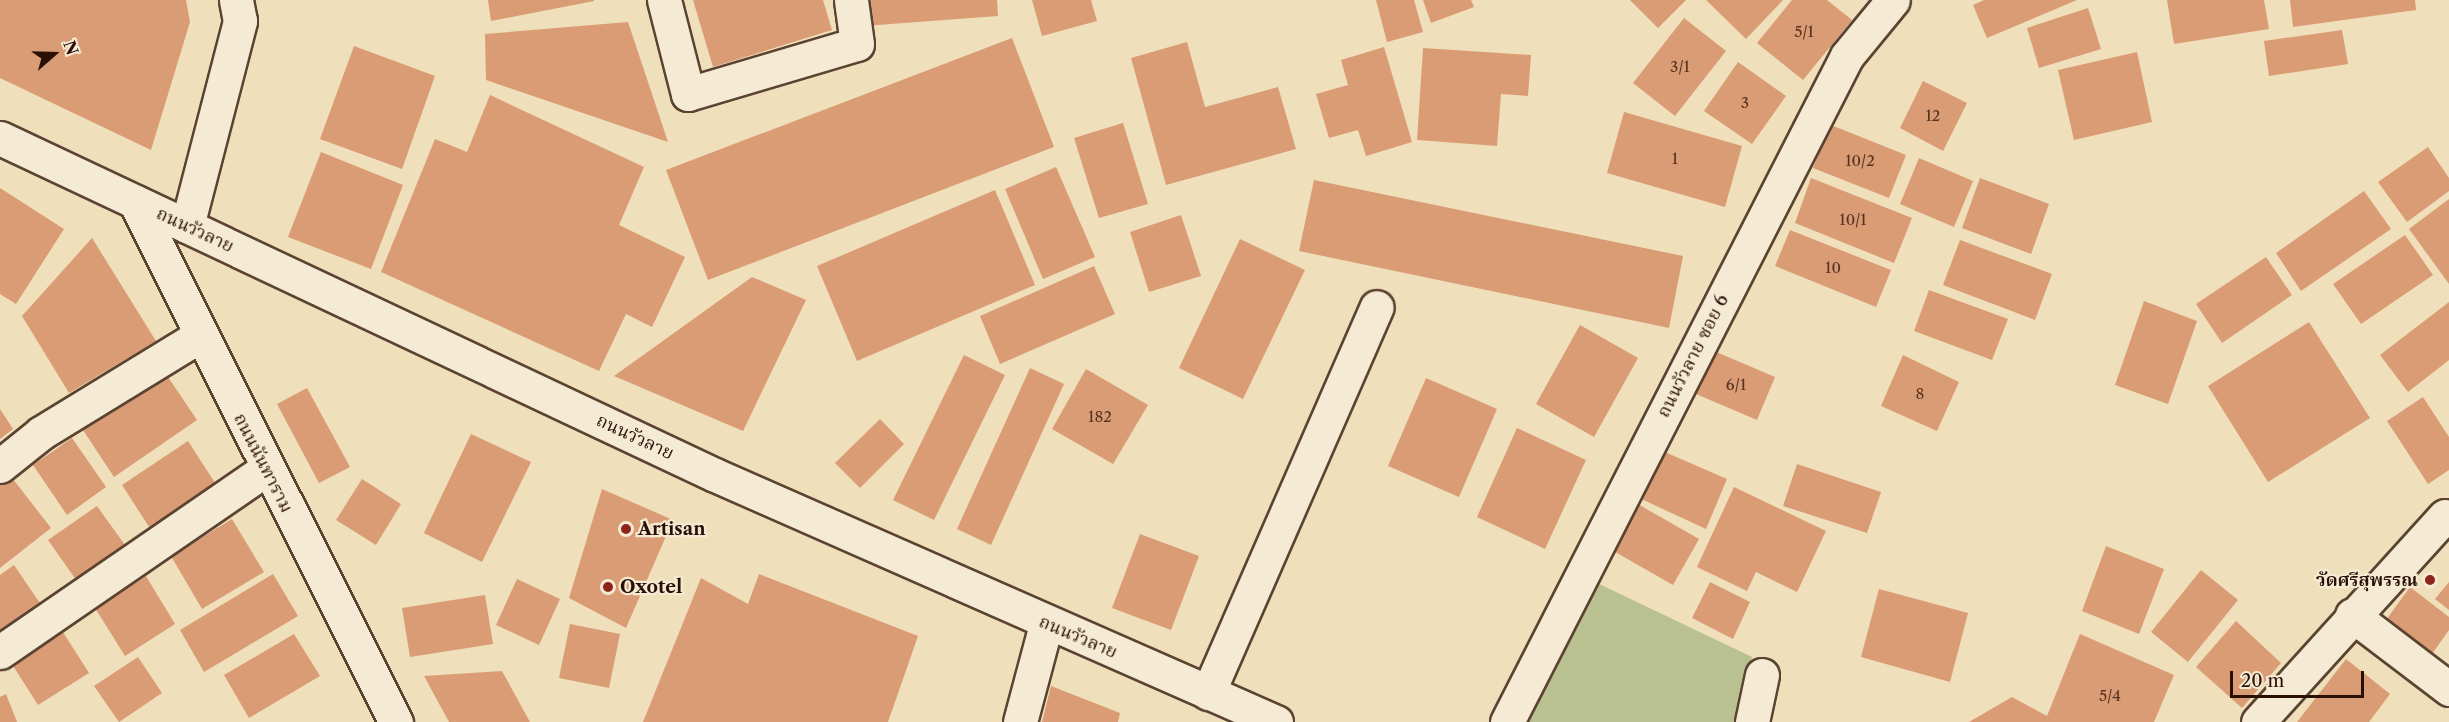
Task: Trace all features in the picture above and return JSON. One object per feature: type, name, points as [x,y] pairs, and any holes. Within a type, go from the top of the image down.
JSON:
[{"type":"street","points":[[187,226],[240,21],[236,0]]},
{"type":"street","points":[[664,0],[688,94],[857,44],[850,0]]},
{"type":"street","name":"ถนนวัวลาย ซอย 6","points":[[1507,722],[1847,56],[1893,0]]},
{"type":"street","name":"ถนนวัวลาย","points":[[0,138],[715,475],[1046,624],[1276,722]]},
{"type":"street","name":"ถนนนันทาราม","points":[[135,202],[199,336],[396,722]]},
{"type":"street","points":[[1208,693],[1377,307]]},
{"type":"street","points":[[0,466],[41,433],[199,336]]},
{"type":"street","points":[[0,652],[266,469]]},
{"type":"street","points":[[2259,722],[2352,615],[2445,516]]},
{"type":"street","points":[[2352,615],[2449,689]]},
{"type":"street","points":[[1020,722],[1046,624]]},
{"type":"street","points":[[1752,722],[1762,675]]},
{"type":"green space","points":[[1593,581],[1752,657],[1738,722],[1523,722]]},
{"type":"building","points":[[0,0],[186,0],[190,22],[151,150],[0,78]]},
{"type":"building","points":[[488,0],[594,0],[594,1],[491,21]]},
{"type":"building","points":[[693,0],[823,0],[832,30],[713,67]]},
{"type":"building","points":[[861,0],[997,0],[998,16],[864,26]]},
{"type":"building","points":[[1032,0],[1091,0],[1097,21],[1042,36]]},
{"type":"building","points":[[1376,0],[1414,0],[1423,32],[1387,42]]},
{"type":"building","points":[[1423,0],[1471,0],[1474,7],[1431,23]]},
{"type":"building","points":[[1630,0],[1686,0],[1658,28]]},
{"type":"building","points":[[1706,0],[1783,0],[1746,39]]},
{"type":"building","points":[[1792,0],[1827,0],[1852,20],[1803,80],[1757,43]]},
{"type":"building","points":[[1984,0],[2077,0],[1987,38],[1973,5]]},
{"type":"building","points":[[2167,0],[2264,0],[2269,29],[2174,44]]},
{"type":"building","points":[[2290,0],[2415,0],[2416,10],[2293,27]]},
{"type":"building","points":[[2088,8],[2101,49],[2039,68],[2027,28]]},
{"type":"building","points":[[1684,18],[1726,51],[1675,116],[1633,83]]},
{"type":"building","points":[[628,22],[668,142],[486,80],[485,34]]},
{"type":"building","points":[[2342,30],[2348,64],[2269,76],[2264,41]]},
{"type":"building","points":[[1012,38],[1054,147],[708,280],[666,170]]},
{"type":"building","points":[[1187,42],[1205,107],[1278,87],[1296,149],[1166,185],[1131,58]]},
{"type":"building","points":[[354,46],[435,76],[402,169],[320,139]]},
{"type":"building","points":[[1384,47],[1412,142],[1366,156],[1358,130],[1329,138],[1316,94],[1348,85],[1341,60]]},
{"type":"building","points":[[1423,48],[1531,55],[1528,96],[1501,94],[1497,146],[1417,140]]},
{"type":"building","points":[[2137,52],[2152,122],[2074,140],[2058,70]]},
{"type":"building","points":[[1738,62],[1786,96],[1752,144],[1704,111]]},
{"type":"building","points":[[1923,81],[1967,103],[1943,151],[1900,128]]},
{"type":"building","points":[[490,95],[644,167],[619,225],[685,257],[652,327],[626,314],[599,371],[381,272],[435,139],[467,152]]},
{"type":"building","points":[[1624,112],[1742,146],[1725,207],[1607,173]]},
{"type":"building","points":[[1123,123],[1148,204],[1099,218],[1074,138]]},
{"type":"building","points":[[1831,125],[1906,155],[1889,198],[1813,168]]},
{"type":"building","points":[[2428,147],[2449,178],[2449,191],[2407,222],[2378,182]]},
{"type":"building","points":[[321,152],[403,185],[371,269],[288,237]]},
{"type":"building","points":[[1919,158],[1973,181],[1954,227],[1900,204]]},
{"type":"building","points":[[1056,167],[1095,257],[1043,279],[1005,189]]},
{"type":"building","points":[[1811,178],[1912,218],[1894,263],[1795,223]]},
{"type":"building","points":[[1980,178],[2049,204],[2031,254],[1962,228]]},
{"type":"building","points":[[1314,180],[1683,256],[1669,328],[1299,251]]},
{"type":"building","points":[[0,188],[64,229],[16,304],[0,294]]},
{"type":"building","points":[[995,190],[1035,285],[857,361],[817,266]]},
{"type":"building","points":[[2364,191],[2391,229],[2301,291],[2276,253]]},
{"type":"building","points":[[2449,199],[2449,284],[2409,229]]},
{"type":"building","points":[[1181,215],[1201,276],[1149,292],[1130,232]]},
{"type":"building","points":[[1790,230],[1891,270],[1876,307],[1775,266]]},
{"type":"building","points":[[2405,235],[2433,275],[2361,324],[2333,284]]},
{"type":"building","points":[[92,238],[156,341],[69,393],[22,316]]},
{"type":"building","points":[[1240,239],[1305,270],[1243,399],[1179,368]]},
{"type":"building","points":[[1960,240],[2052,274],[2035,320],[1943,285]]},
{"type":"building","points":[[2266,257],[2292,295],[2222,343],[2196,304]]},
{"type":"building","points":[[1094,266],[1115,314],[1000,364],[980,316]]},
{"type":"building","points":[[752,277],[806,300],[743,431],[614,376]]},
{"type":"building","points":[[1929,290],[2008,319],[1992,360],[1914,331]]},
{"type":"building","points":[[2144,301],[2197,321],[2168,404],[2115,385]]},
{"type":"building","points":[[2449,302],[2449,360],[2408,392],[2380,355]]},
{"type":"building","points":[[2309,322],[2370,418],[2268,482],[2208,386]]},
{"type":"building","points":[[1580,325],[1638,358],[1594,437],[1536,404]]},
{"type":"building","points":[[1714,351],[1775,377],[1757,420],[1696,394]]},
{"type":"building","points":[[964,355],[1005,375],[934,520],[893,500]]},
{"type":"building","points":[[1903,355],[1959,382],[1937,431],[1881,406]]},
{"type":"building","points":[[1030,368],[1064,384],[991,545],[957,529]]},
{"type":"building","points":[[1086,369],[1148,405],[1113,464],[1052,429]]},
{"type":"building","points":[[166,374],[197,420],[114,477],[83,430]]},
{"type":"building","points":[[1426,378],[1497,409],[1459,497],[1388,466]]},
{"type":"building","points":[[307,388],[350,467],[319,483],[277,404]]},
{"type":"building","points":[[2423,397],[2449,437],[2449,470],[2428,484],[2387,421]]},
{"type":"building","points":[[0,409],[13,429],[0,439]]},
{"type":"building","points":[[880,419],[904,444],[860,488],[835,463]]},
{"type":"building","points":[[1517,428],[1586,460],[1545,549],[1477,517]]},
{"type":"building","points":[[471,434],[531,462],[482,562],[424,533]]},
{"type":"building","points":[[72,438],[106,487],[67,515],[33,465]]},
{"type":"building","points":[[188,441],[219,489],[153,533],[122,485]]},
{"type":"building","points":[[1658,449],[1727,479],[1706,529],[1637,497]]},
{"type":"building","points":[[1797,464],[1881,492],[1867,533],[1783,506]]},
{"type":"building","points":[[9,474],[51,528],[0,568],[0,482]]},
{"type":"building","points":[[362,479],[401,504],[376,545],[336,520]]},
{"type":"building","points":[[1734,487],[1826,531],[1797,592],[1756,572],[1747,591],[1697,567]]},
{"type":"building","points":[[602,489],[673,520],[626,628],[569,598]]},
{"type":"building","points":[[1636,503],[1699,539],[1673,585],[1610,549]]},
{"type":"building","points":[[97,506],[130,552],[81,587],[48,540]]},
{"type":"building","points":[[232,519],[264,572],[202,609],[171,556]]},
{"type":"building","points":[[1140,534],[1199,556],[1171,630],[1112,608]]},
{"type":"building","points":[[2106,546],[2164,569],[2139,634],[2082,611]]},
{"type":"building","points":[[14,565],[46,612],[0,644],[0,575]]},
{"type":"building","points":[[2201,570],[2238,600],[2188,662],[2151,632]]},
{"type":"building","points":[[273,574],[298,616],[204,672],[180,630]]},
{"type":"building","points":[[759,574],[918,636],[888,722],[643,722],[701,578],[748,604]]},
{"type":"building","points":[[146,576],[175,624],[125,656],[95,608]]},
{"type":"building","points":[[517,579],[560,599],[539,645],[496,625]]},
{"type":"building","points":[[1710,582],[1750,602],[1733,639],[1692,618]]},
{"type":"building","points":[[2449,582],[2449,610],[2435,599]]},
{"type":"building","points":[[2410,587],[2449,617],[2449,630],[2432,654],[2386,620]]},
{"type":"building","points":[[1879,589],[1968,613],[1950,682],[1861,657]]},
{"type":"building","points":[[485,595],[493,644],[410,657],[402,608]]},
{"type":"building","points":[[2236,621],[2281,663],[2242,708],[2196,667]]},
{"type":"building","points":[[570,624],[620,634],[609,688],[559,678]]},
{"type":"building","points":[[59,626],[89,673],[38,705],[8,658]]},
{"type":"building","points":[[294,634],[320,676],[249,718],[224,675]]},
{"type":"building","points":[[2080,634],[2174,675],[2154,722],[1969,722],[2012,697],[2047,716]]},
{"type":"building","points":[[138,657],[162,693],[119,722],[94,686]]},
{"type":"building","points":[[2346,659],[2390,694],[2369,722],[2297,722]]},
{"type":"building","points":[[502,671],[530,722],[449,722],[424,676]]},
{"type":"building","points":[[1051,686],[1120,713],[1118,722],[1042,722]]},
{"type":"building","points":[[6,694],[17,722],[0,722],[0,697]]},
{"type":"place","name":"Artisan","points":[[626,529]]},
{"type":"place","name":"วัดศรีสุพรรณ","points":[[2430,580]]},
{"type":"place","name":"Oxotel","points":[[608,587]]}]
